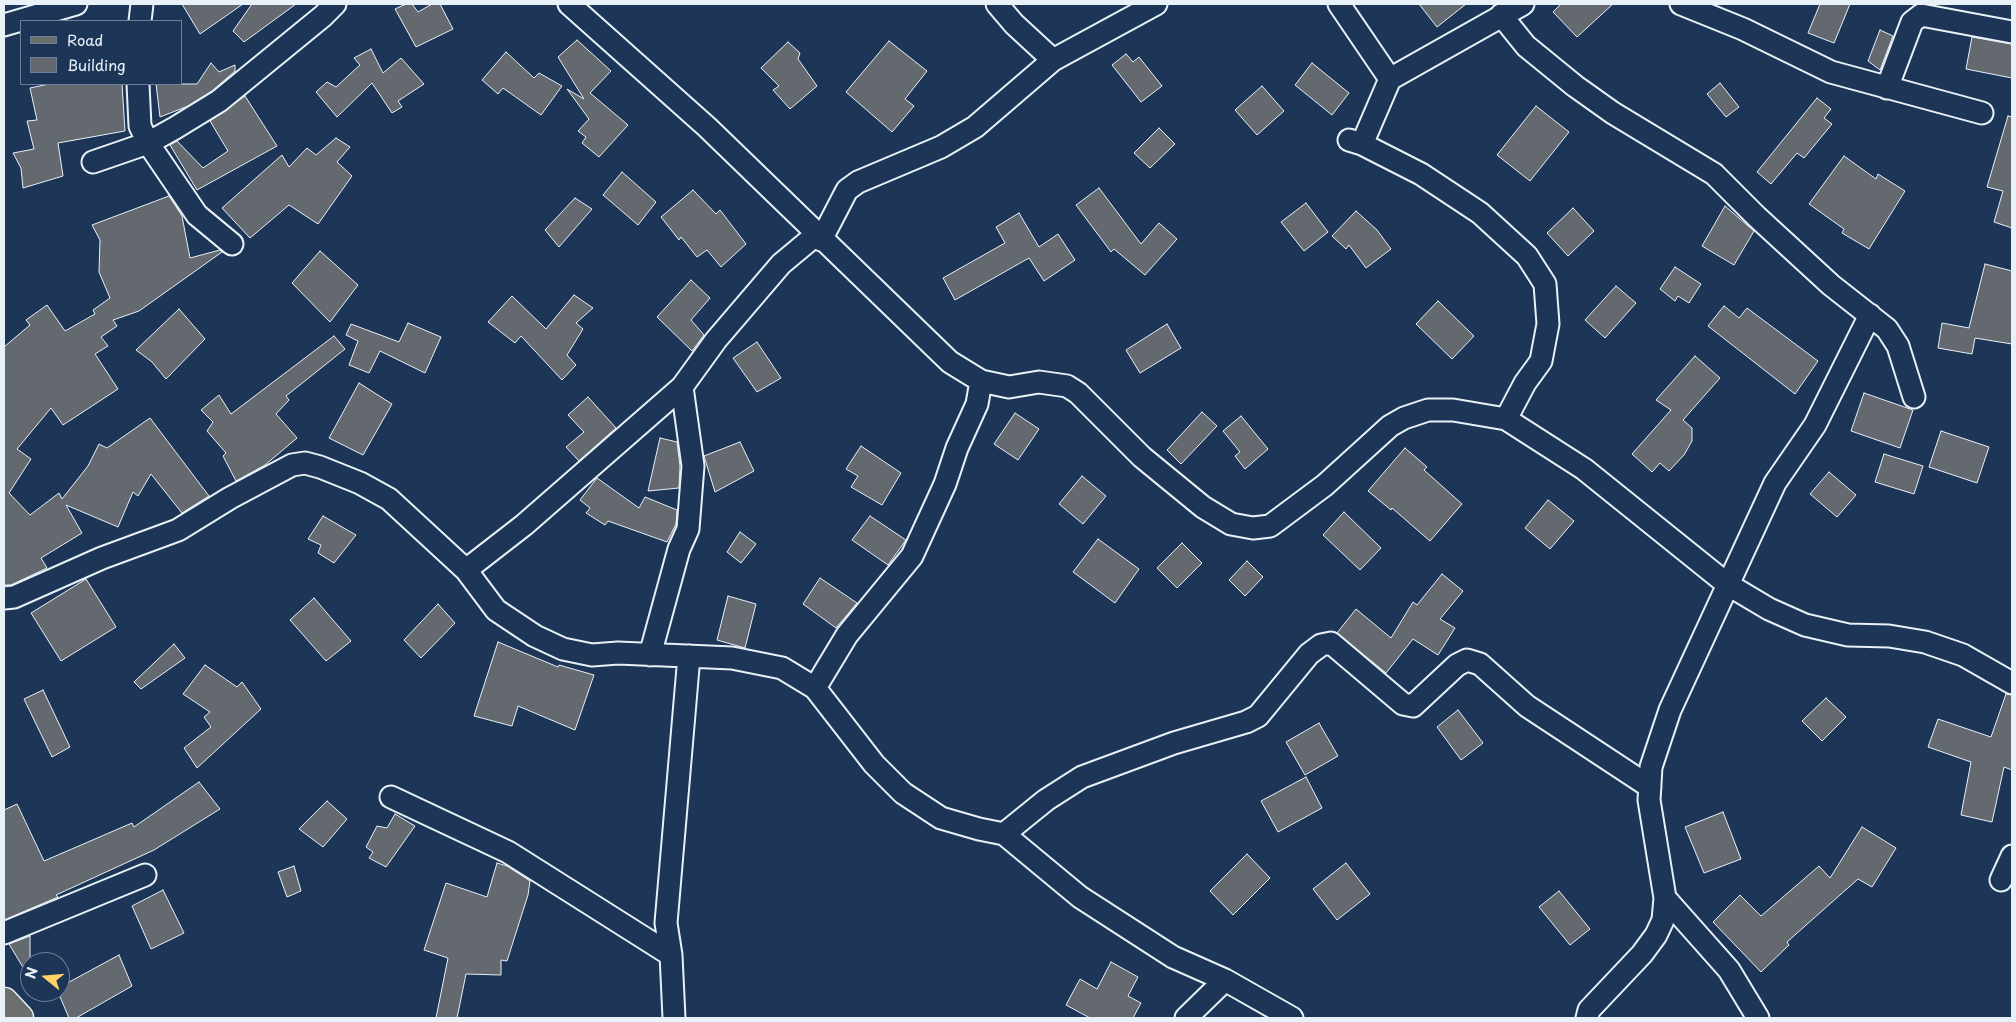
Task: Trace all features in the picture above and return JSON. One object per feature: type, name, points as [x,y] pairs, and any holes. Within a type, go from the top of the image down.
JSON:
[{"type":"main road","points":[[4,1002],[19,1018]]},
{"type":"street","points":[[21,20],[76,4]]},
{"type":"street","points":[[140,20],[142,4]]},
{"type":"street","points":[[93,162],[148,143],[219,101],[323,16],[335,4]]},
{"type":"street","points":[[569,4],[707,127],[950,362],[981,381],[1009,387],[1039,382],[1067,386],[1078,393],[1142,457],[1203,507],[1231,524],[1253,528],[1270,526],[1325,485],[1390,426],[1404,418],[1428,410],[1453,410],[1506,419],[1584,469],[1727,584],[1769,608],[1805,625],[1848,635],[1889,636],[1925,642],[1963,655],[2012,683]]},
{"type":"street","points":[[997,4],[1014,24],[1053,60]]},
{"type":"street","points":[[466,570],[524,525],[682,387],[716,340],[781,264],[819,237],[846,190],[858,182],[941,147],[975,127],[1053,60],[1156,4]]},
{"type":"street","points":[[1339,4],[1390,79]]},
{"type":"street","points":[[1506,419],[1525,383],[1541,361],[1548,324],[1545,284],[1527,256],[1480,213],[1421,174],[1356,142],[1390,79],[1522,4]]},
{"type":"street","points":[[1681,4],[1743,29],[1831,72],[1982,113]]},
{"type":"street","points":[[1501,15],[1526,46],[1575,86],[1613,114],[1714,174],[1757,217],[1832,285],[1888,329],[1898,346],[1914,397]]},
{"type":"street","points":[[1888,88],[1912,22],[1921,16],[2012,32]]},
{"type":"street","points":[[4,25],[20,20]]},
{"type":"street","points":[[138,85],[140,126],[148,143],[197,215],[232,244]]},
{"type":"street","points":[[1587,1018],[1589,1010],[1612,988],[1656,935],[1662,920],[1665,898],[1649,800],[1651,767],[1670,710],[1775,483],[1815,425],[1870,315]]},
{"type":"street","points":[[814,688],[847,635],[912,556],[945,484],[957,448],[977,404],[981,381]]},
{"type":"street","points":[[650,655],[680,549],[688,529],[693,466],[682,387]]},
{"type":"street","points":[[4,598],[14,597],[102,558],[178,530],[267,477],[292,465],[305,463],[360,483],[389,499],[466,570],[496,610],[535,636],[556,646],[592,655],[732,658],[782,668],[814,688],[874,764],[903,793],[941,818],[1004,834],[1080,897],[1173,957],[1225,980],[1292,1018]]},
{"type":"street","points":[[1004,834],[1046,800],[1082,777],[1174,744],[1246,722],[1258,716],[1309,654],[1321,645],[1331,643],[1403,704],[1413,706],[1457,665],[1467,660],[1480,664],[1527,706],[1650,787]]},
{"type":"street","points":[[674,1018],[671,955],[666,923],[688,656]]},
{"type":"street","points":[[391,797],[508,852],[671,955]]},
{"type":"street","points":[[2001,880],[2012,856]]},
{"type":"street","points":[[4,933],[145,875]]},
{"type":"street","points":[[1665,898],[1729,970],[1758,1018]]},
{"type":"street","points":[[1186,1018],[1225,980]]},
{"type":"building","points":[[182,4],[243,4],[200,34]]},
{"type":"building","points":[[252,4],[296,4],[244,42],[233,31]]},
{"type":"building","points":[[406,4],[412,4],[418,12],[432,4],[440,4],[453,29],[416,47],[395,9]]},
{"type":"building","points":[[1419,4],[1466,4],[1437,27]]},
{"type":"building","points":[[1561,4],[1613,4],[1577,37],[1553,12]]},
{"type":"building","points":[[1820,4],[1850,4],[1834,43],[1808,33]]},
{"type":"building","points":[[1880,30],[1893,36],[1880,70],[1868,61]]},
{"type":"building","points":[[1972,37],[2012,44],[2012,78],[1966,69]]},
{"type":"building","points":[[577,40],[611,71],[590,93],[628,125],[599,157],[582,143],[586,137],[578,131],[589,119],[567,89],[584,99],[558,57]]},
{"type":"building","points":[[889,41],[927,71],[905,99],[914,106],[892,132],[846,92]]},
{"type":"building","points":[[788,42],[800,53],[798,59],[817,86],[790,109],[773,90],[779,86],[761,68]]},
{"type":"building","points":[[371,49],[383,73],[401,58],[424,84],[398,101],[402,107],[392,113],[372,83],[337,117],[316,92],[327,82],[336,87],[360,65],[354,58]]},
{"type":"building","points":[[506,52],[534,78],[539,73],[562,86],[541,115],[503,88],[498,94],[482,80]]},
{"type":"building","points":[[1126,54],[1133,62],[1139,57],[1162,86],[1141,102],[1112,65]]},
{"type":"building","points":[[211,63],[219,72],[235,65],[235,71],[212,91],[188,106],[160,117],[156,85],[197,84]]},
{"type":"building","points":[[1312,63],[1349,93],[1332,115],[1295,85]]},
{"type":"building","points":[[1720,83],[1739,107],[1726,117],[1707,94]]},
{"type":"building","points":[[44,85],[122,85],[125,131],[58,143],[63,176],[23,188],[21,168],[13,153],[34,149],[27,121],[37,120],[30,88]]},
{"type":"building","points":[[1262,86],[1284,111],[1257,135],[1235,110]]},
{"type":"building","points":[[245,96],[277,146],[197,190],[170,145],[177,141],[203,168],[228,151],[210,121]]},
{"type":"building","points":[[1817,98],[1831,109],[1824,118],[1832,124],[1804,158],[1797,153],[1771,184],[1757,172]]},
{"type":"building","points":[[1536,106],[1569,132],[1530,181],[1497,155]]},
{"type":"building","points":[[2008,116],[2012,117],[2012,228],[1994,222],[2003,191],[1987,187]]},
{"type":"building","points":[[1159,128],[1175,144],[1150,168],[1134,153]]},
{"type":"building","points":[[336,138],[350,147],[337,162],[352,176],[318,224],[289,205],[250,238],[222,208],[282,155],[289,167],[307,148],[316,155]]},
{"type":"building","points":[[1844,156],[1876,179],[1878,174],[1905,191],[1869,249],[1842,233],[1844,229],[1809,204]]},
{"type":"building","points":[[622,172],[656,202],[638,225],[603,195]]},
{"type":"building","points":[[1099,188],[1141,244],[1159,223],[1177,239],[1145,275],[1114,249],[1111,252],[1076,205]]},
{"type":"building","points":[[693,190],[716,214],[720,210],[746,244],[721,267],[707,250],[697,257],[681,237],[679,240],[661,217]]},
{"type":"building","points":[[169,196],[182,216],[190,258],[220,250],[222,252],[139,311],[113,320],[117,326],[101,337],[108,346],[95,354],[118,389],[63,425],[51,408],[17,449],[31,459],[9,493],[30,515],[59,493],[62,499],[88,466],[99,444],[107,448],[150,418],[209,496],[182,513],[151,474],[138,496],[133,492],[118,527],[66,505],[82,533],[41,558],[47,568],[11,585],[4,585],[4,347],[30,325],[26,320],[47,305],[65,331],[95,314],[93,310],[110,298],[99,272],[100,240],[92,225]]},
{"type":"building","points":[[575,198],[592,209],[559,247],[545,230]]},
{"type":"building","points":[[1306,203],[1328,232],[1304,251],[1281,222]]},
{"type":"building","points":[[1725,206],[1754,231],[1734,265],[1702,246]]},
{"type":"building","points":[[1573,208],[1594,231],[1568,256],[1547,233]]},
{"type":"building","points":[[1356,211],[1377,230],[1391,249],[1366,268],[1349,245],[1346,249],[1332,236]]},
{"type":"building","points":[[1019,213],[1039,247],[1058,234],[1075,260],[1044,281],[1029,258],[955,300],[943,278],[1005,243],[996,227]]},
{"type":"building","points":[[320,251],[358,285],[330,322],[292,283]]},
{"type":"building","points":[[1985,264],[2012,271],[2012,344],[1975,338],[1972,354],[1938,348],[1942,323],[1969,328]]},
{"type":"building","points":[[1675,267],[1701,284],[1689,303],[1678,296],[1675,301],[1660,289]]},
{"type":"building","points":[[691,280],[710,298],[691,320],[704,335],[692,351],[657,317]]},
{"type":"building","points":[[1616,286],[1636,303],[1605,338],[1585,320]]},
{"type":"building","points":[[574,295],[593,308],[576,323],[583,329],[567,355],[576,365],[562,380],[521,336],[515,343],[488,322],[512,296],[546,329]]},
{"type":"building","points":[[1438,301],[1474,336],[1452,359],[1416,324]]},
{"type":"building","points":[[1724,306],[1739,318],[1747,308],[1818,361],[1795,394],[1708,326]]},
{"type":"building","points":[[179,309],[205,339],[166,379],[152,362],[136,350]]},
{"type":"building","points":[[408,323],[441,337],[425,373],[380,351],[369,373],[349,365],[358,341],[346,335],[351,324],[399,342]]},
{"type":"building","points":[[1167,324],[1181,348],[1140,373],[1126,350]]},
{"type":"building","points":[[334,336],[345,349],[286,396],[289,400],[276,414],[297,438],[265,465],[236,481],[223,456],[226,453],[207,431],[213,422],[201,410],[219,395],[231,414]]},
{"type":"building","points":[[757,342],[781,378],[757,392],[733,358]]},
{"type":"building","points":[[1695,356],[1720,378],[1683,420],[1692,428],[1692,441],[1684,455],[1669,471],[1660,463],[1652,472],[1632,454],[1671,410],[1656,400]]},
{"type":"building","points":[[359,383],[392,404],[363,455],[329,438]]},
{"type":"building","points":[[1864,393],[1913,410],[1900,448],[1851,431]]},
{"type":"building","points":[[588,397],[616,428],[579,461],[566,447],[584,432],[568,415]]},
{"type":"building","points":[[1202,412],[1217,426],[1181,464],[1167,450]]},
{"type":"building","points":[[1015,413],[1039,429],[1018,460],[994,444]]},
{"type":"building","points":[[1241,416],[1268,449],[1245,469],[1235,456],[1240,452],[1223,431]]},
{"type":"building","points":[[1941,431],[1989,447],[1977,483],[1929,467]]},
{"type":"building","points":[[660,438],[677,442],[680,466],[679,488],[648,491]]},
{"type":"building","points":[[740,442],[754,471],[715,492],[704,456]]},
{"type":"building","points":[[861,446],[901,473],[882,505],[851,487],[858,476],[846,469]]},
{"type":"building","points":[[1405,448],[1427,467],[1424,470],[1462,504],[1430,541],[1392,508],[1391,510],[1368,491]]},
{"type":"building","points":[[1884,454],[1923,466],[1914,494],[1875,482]]},
{"type":"building","points":[[1829,472],[1856,495],[1837,517],[1810,494]]},
{"type":"building","points":[[1082,476],[1106,496],[1083,524],[1059,504]]},
{"type":"building","points":[[597,478],[639,508],[645,497],[677,510],[676,524],[667,542],[608,521],[605,525],[586,513],[590,508],[580,500]]},
{"type":"building","points":[[1548,500],[1574,521],[1550,549],[1525,528]]},
{"type":"building","points":[[1344,512],[1381,548],[1360,570],[1323,535]]},
{"type":"building","points":[[323,516],[356,535],[334,563],[318,553],[321,545],[308,539]]},
{"type":"building","points":[[870,516],[906,540],[888,565],[852,540]]},
{"type":"building","points":[[740,532],[756,544],[741,563],[727,552]]},
{"type":"building","points":[[1098,539],[1139,569],[1115,603],[1073,572]]},
{"type":"building","points":[[1182,543],[1202,563],[1177,588],[1157,568]]},
{"type":"building","points":[[1247,561],[1263,577],[1245,596],[1229,580]]},
{"type":"building","points":[[1442,574],[1463,591],[1440,619],[1455,628],[1438,655],[1413,639],[1386,673],[1337,633],[1356,609],[1391,638],[1413,602],[1417,605]]},
{"type":"building","points":[[820,578],[857,603],[836,628],[803,604]]},
{"type":"building","points":[[86,579],[116,627],[61,661],[31,613]]},
{"type":"building","points":[[728,596],[756,604],[745,648],[717,640]]},
{"type":"building","points":[[314,598],[351,641],[326,661],[290,620]]},
{"type":"building","points":[[438,604],[455,623],[421,658],[404,640]]},
{"type":"building","points":[[498,642],[558,667],[559,665],[594,675],[575,730],[518,706],[512,726],[474,716]]},
{"type":"building","points":[[174,644],[185,658],[141,689],[134,682]]},
{"type":"building","points":[[205,665],[237,687],[242,682],[261,709],[197,768],[184,748],[211,727],[204,717],[210,712],[183,694]]},
{"type":"building","points":[[43,690],[70,747],[52,757],[24,699]]},
{"type":"building","points":[[2006,694],[2012,695],[2012,770],[2004,767],[1992,822],[1961,815],[1971,762],[1928,747],[1938,719],[1991,737]]},
{"type":"building","points":[[1826,698],[1846,717],[1822,741],[1802,721]]},
{"type":"building","points":[[1458,710],[1483,743],[1461,760],[1437,727]]},
{"type":"building","points":[[1319,723],[1338,756],[1305,775],[1286,742]]},
{"type":"building","points":[[1306,777],[1322,808],[1278,832],[1261,801]]},
{"type":"building","points":[[199,782],[220,809],[154,850],[56,895],[58,897],[4,920],[4,810],[17,804],[44,861],[132,823],[134,827]]},
{"type":"building","points":[[327,801],[347,819],[323,847],[299,829]]},
{"type":"building","points":[[1723,812],[1741,859],[1704,873],[1685,827]]},
{"type":"building","points":[[395,814],[415,826],[386,867],[369,858],[373,852],[366,847],[377,826],[387,828]]},
{"type":"building","points":[[1862,827],[1896,848],[1872,887],[1858,879],[1787,942],[1789,945],[1761,972],[1713,922],[1740,895],[1761,916],[1819,866],[1830,878]]},
{"type":"building","points":[[1247,854],[1270,878],[1233,915],[1210,891]]},
{"type":"building","points":[[497,863],[507,866],[530,881],[528,895],[507,961],[501,960],[501,975],[466,974],[457,1018],[436,1018],[448,958],[424,950],[446,883],[487,897]]},
{"type":"building","points":[[1346,863],[1370,894],[1337,920],[1313,889]]},
{"type":"building","points":[[294,866],[301,891],[287,897],[278,872]]},
{"type":"building","points":[[163,890],[184,933],[151,949],[132,906]]},
{"type":"building","points":[[1559,891],[1590,929],[1570,945],[1539,907]]},
{"type":"building","points":[[30,936],[30,952],[20,952],[20,962],[9,944]]},
{"type":"building","points":[[119,955],[132,986],[76,1018],[69,1018],[62,1002],[70,1002],[70,982]]},
{"type":"building","points":[[1111,962],[1138,977],[1128,996],[1141,1003],[1133,1018],[1090,1018],[1066,1005],[1080,979],[1097,989]]}]
